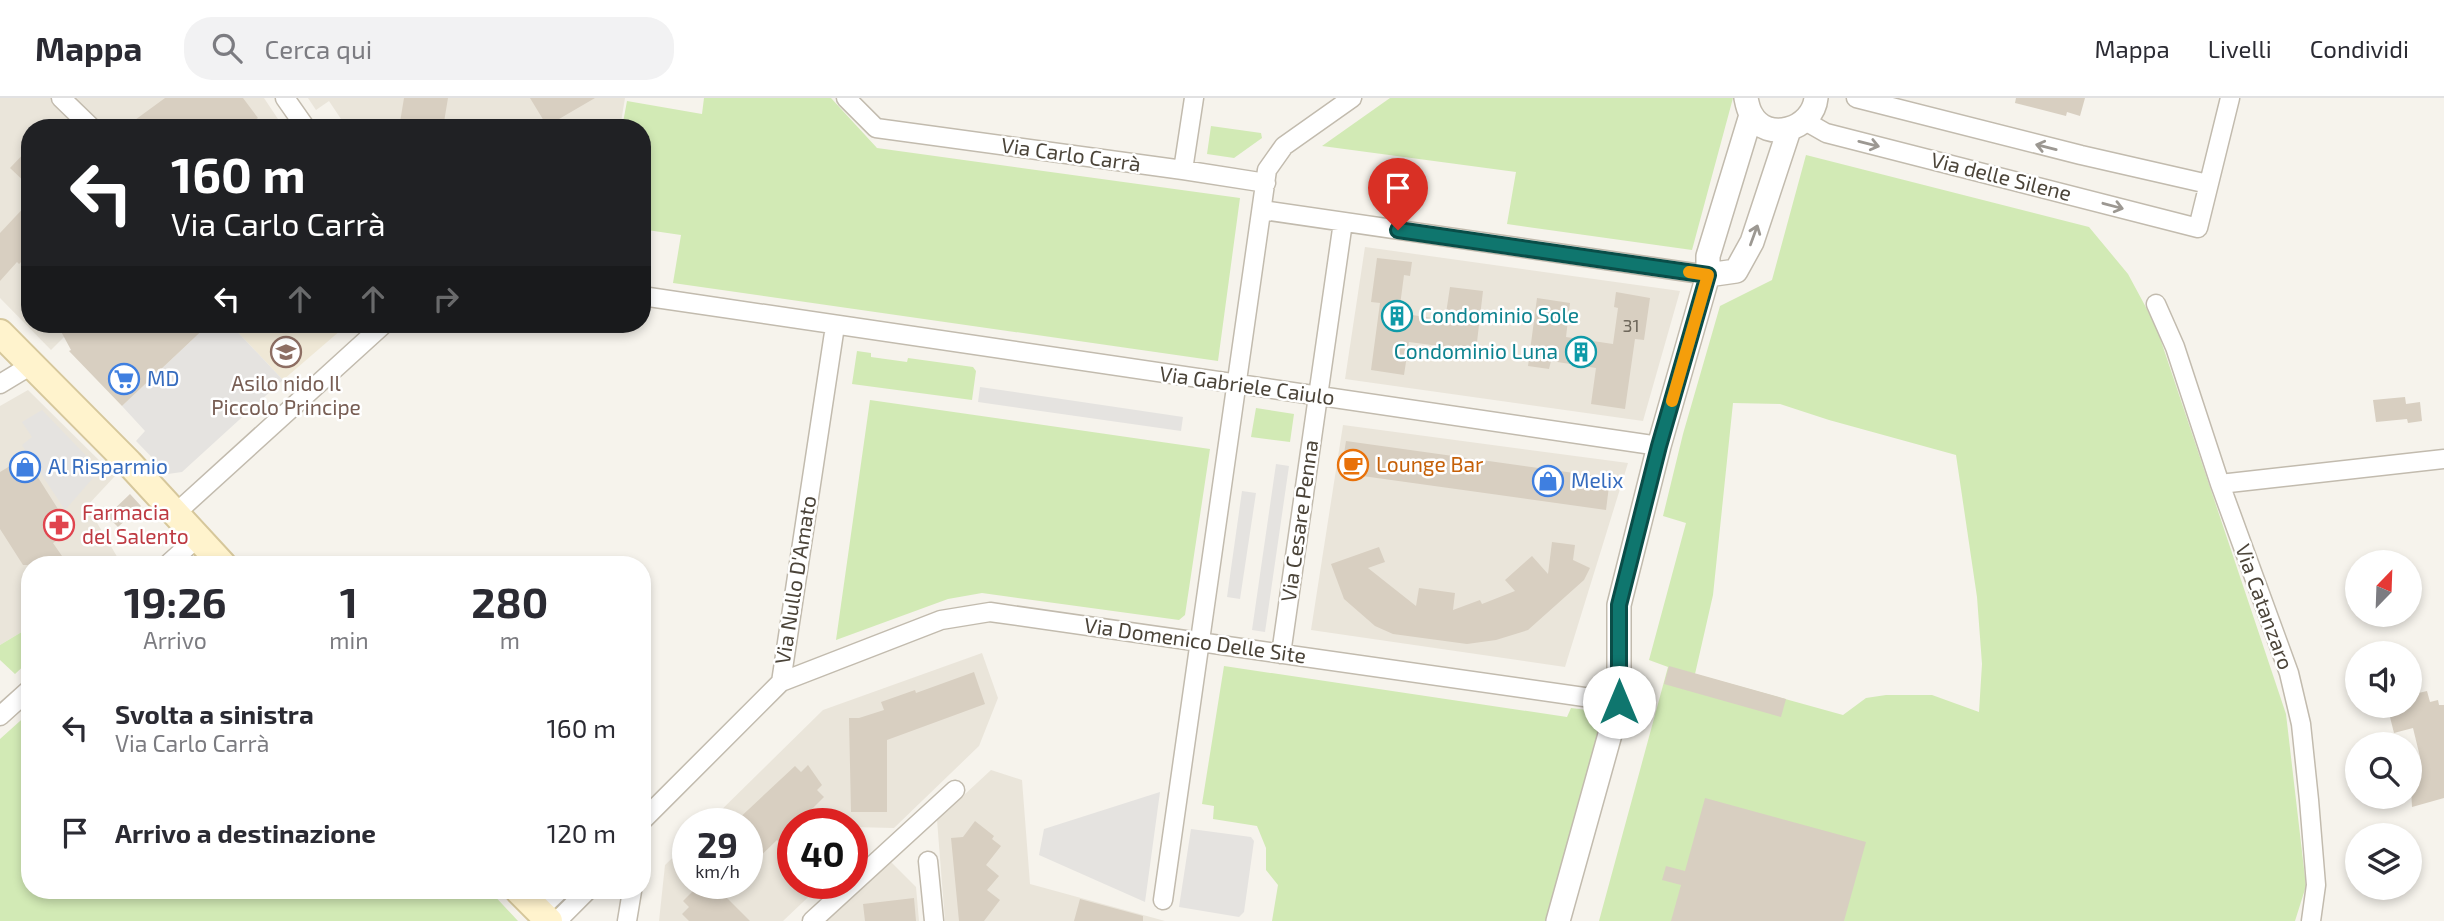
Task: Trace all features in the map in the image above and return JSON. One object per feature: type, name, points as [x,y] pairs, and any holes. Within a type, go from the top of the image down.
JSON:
[{"type":"main road","points":[[0,333],[33,364],[215,556]]},
{"type":"main road","points":[[528,899],[548,918]]},
{"type":"street","points":[[61,98],[83,119]]},
{"type":"street","points":[[285,98],[300,119]]},
{"type":"street","name":"Via Carlo Carrà","points":[[846,98],[876,128],[1265,183]]},
{"type":"street","points":[[1183,170],[1194,98]]},
{"type":"street","points":[[1163,900],[1267,170],[1284,145],[1352,98]]},
{"type":"street","points":[[1263,210],[1708,275],[1736,271],[1752,242],[1797,126],[1816,107],[1816,98]]},
{"type":"street","name":"Via delle Silene","points":[[1797,126],[2198,228],[2208,184],[1856,98]]},
{"type":"street","points":[[2208,184],[2230,98]]},
{"type":"street","points":[[1749,107],[1762,125],[1775,130],[1797,126]]},
{"type":"street","points":[[1558,921],[1619,702],[1619,605],[1659,446],[1708,275],[1708,256],[1749,107]]},
{"type":"street","name":"Via Cesare Penna","points":[[1281,653],[1343,222]]},
{"type":"street","name":"Via Gabriele Caiulo","points":[[651,297],[1659,446]]},
{"type":"street","name":"Via Catanzaro","points":[[2156,304],[2175,347],[2220,484],[2289,673],[2301,724],[2316,885],[2311,921]]},
{"type":"street","name":"Via Nullo D'Amato","points":[[651,812],[781,682],[835,326]]},
{"type":"street","points":[[176,513],[374,333]]},
{"type":"street","points":[[0,384],[33,364]]},
{"type":"street","points":[[2220,484],[2444,459]]},
{"type":"street","points":[[177,556],[198,537]]},
{"type":"street","name":"Via Domenico Delle Site","points":[[781,682],[941,620],[990,612],[1619,702]]},
{"type":"street","points":[[0,716],[21,697]]},
{"type":"street","points":[[812,921],[955,790]]},
{"type":"street","points":[[929,861],[933,921]]},
{"type":"street","points":[[548,918],[556,899]]},
{"type":"street","points":[[548,918],[575,899]]},
{"type":"street","points":[[622,899],[627,919]]},
{"type":"street","points":[[627,919],[631,899]]},
{"type":"shaded area","points":[[0,98],[264,98],[278,119],[21,119],[21,319],[0,298]]},
{"type":"shaded area","points":[[308,98],[625,98],[622,119],[341,119],[329,101],[316,110]]},
{"type":"shaded area","points":[[1365,247],[1680,291],[1643,421],[1345,379]]},
{"type":"shaded area","points":[[34,333],[68,333],[51,350]]},
{"type":"shaded area","points":[[199,333],[239,333],[283,380],[182,472],[168,474],[136,441],[145,431],[122,406]]},
{"type":"shaded area","name":"Asilo nido Il Piccolo Principe","points":[[239,333],[338,333],[283,380]]},
{"type":"shaded area","points":[[980,387],[1183,417],[1181,431],[978,402]]},
{"type":"shaded area","points":[[28,390],[115,476],[87,506],[117,556],[21,556],[21,632],[0,645],[0,406]]},
{"type":"shaded area","points":[[42,410],[100,470],[65,510],[22,445],[32,437],[22,422]]},
{"type":"shaded area","points":[[1343,425],[1628,463],[1565,667],[1311,630]]},
{"type":"shaded area","points":[[1276,464],[1289,466],[1265,632],[1252,630]]},
{"type":"shaded area","points":[[1242,491],[1256,493],[1240,599],[1227,597]]},
{"type":"shaded area","points":[[982,653],[998,698],[979,746],[894,828],[868,827],[868,808],[777,808],[777,899],[806,899],[783,921],[659,921],[665,865],[672,858],[672,899],[763,899],[763,808],[723,808],[823,710]]},
{"type":"shaded area","points":[[991,770],[1022,780],[1030,884],[1165,921],[945,921],[937,820]]},
{"type":"shaded area","points":[[1160,792],[1145,902],[1039,855],[1044,829]]},
{"type":"shaded area","points":[[1191,829],[1251,837],[1254,841],[1244,912],[1239,917],[1179,907]]},
{"type":"shaded area","points":[[891,862],[916,887],[919,921],[826,921],[850,899],[868,899],[868,883]]},
{"type":"green space","points":[[704,98],[831,98],[877,148],[1240,198],[1218,361],[673,283],[681,235],[651,231],[651,119],[624,119],[627,101],[702,114]]},
{"type":"green space","points":[[1390,98],[1733,98],[1692,250],[1507,224],[1516,172],[1322,146]]},
{"type":"green space","points":[[1211,126],[1261,133],[1262,138],[1234,158],[1207,154]]},
{"type":"green space","points":[[1806,155],[2089,227],[2128,274],[2156,326],[2286,714],[2306,886],[2295,921],[1599,921],[1668,667],[1649,660],[1686,523],[1663,516],[1683,434],[1720,306],[1772,280]],"holes":[[[1733,403],[1780,404],[1956,455],[1977,597],[1982,664],[1979,712],[1932,695],[1886,695],[1866,698],[1843,715],[1695,674],[1713,595]]]},
{"type":"green space","points":[[857,351],[871,353],[871,357],[907,362],[908,358],[973,367],[976,371],[972,400],[852,384]]},
{"type":"green space","points":[[870,400],[1210,449],[1185,615],[1179,620],[982,593],[948,599],[836,640]]},
{"type":"green space","points":[[1256,408],[1294,414],[1290,442],[1251,437]]},
{"type":"green space","points":[[21,632],[21,668],[15,674],[0,660],[0,645]]},
{"type":"green space","points":[[1224,666],[1567,717],[1571,708],[1603,712],[1547,921],[1272,921],[1278,885],[1266,870],[1266,848],[1257,826],[1213,819],[1214,806],[1202,804]]},
{"type":"green space","points":[[21,720],[21,899],[497,899],[518,921],[0,921],[0,739]]},
{"type":"building","points":[[165,98],[243,98],[258,118],[257,119],[136,119]]},
{"type":"building","points":[[404,98],[448,98],[444,119],[400,119]]},
{"type":"building","points":[[530,98],[595,98],[559,119],[543,119]]},
{"type":"building","points":[[2016,98],[2085,98],[2080,116],[2067,112],[2066,116],[2015,103]]},
{"type":"building","points":[[21,156],[21,178],[10,168]]},
{"type":"building","points":[[21,211],[21,262],[17,262],[0,281],[0,233]]},
{"type":"building","name":"Condominio Sole","points":[[1377,258],[1412,262],[1410,276],[1404,275],[1399,313],[1445,320],[1450,287],[1483,291],[1475,359],[1453,356],[1454,348],[1409,342],[1404,375],[1371,370],[1380,303],[1371,302]]},
{"type":"building","name":"Condominio Luna","points":[[1616,292],[1650,298],[1644,340],[1635,339],[1625,409],[1591,404],[1596,368],[1551,361],[1549,369],[1528,366],[1537,298],[1570,303],[1566,337],[1613,344],[1618,308],[1614,307]]},
{"type":"building","name":"MD","points":[[62,333],[199,333],[122,406],[69,351],[71,350]]},
{"type":"building","points":[[2405,397],[2406,404],[2420,402],[2422,421],[2408,423],[2407,419],[2376,422],[2373,400]]},
{"type":"building","points":[[1346,441],[1610,478],[1606,510],[1341,473]]},
{"type":"building","points":[[25,457],[72,531],[53,543],[62,556],[21,556],[21,562],[0,529],[0,472]]},
{"type":"building","points":[[130,494],[141,506],[118,527],[107,516]]},
{"type":"building","points":[[1552,542],[1575,545],[1573,560],[1590,568],[1584,580],[1528,630],[1496,640],[1467,644],[1393,634],[1375,626],[1344,599],[1331,564],[1379,547],[1385,562],[1368,568],[1416,606],[1419,588],[1455,593],[1453,610],[1480,600],[1482,604],[1515,591],[1505,580],[1532,556],[1548,574]]},
{"type":"building","points":[[1669,666],[1786,699],[1781,717],[1664,684]]},
{"type":"building","points":[[974,672],[985,704],[887,740],[887,812],[851,808],[849,718],[859,718],[884,710],[881,702],[915,690],[916,693]]},
{"type":"building","points":[[2427,691],[2430,702],[2438,700],[2439,705],[2444,705],[2444,798],[2422,804],[2422,732],[2414,732],[2413,728],[2394,732],[2390,718],[2422,718],[2422,692]]},
{"type":"building","points":[[808,765],[822,785],[817,790],[824,797],[813,808],[777,808],[777,840],[763,854],[763,808],[750,808],[795,766],[801,772]]},
{"type":"building","points":[[1705,798],[1866,842],[1844,921],[1671,921],[1681,885],[1662,880],[1666,866],[1685,871]]},
{"type":"building","points":[[975,821],[994,836],[992,839],[1001,846],[986,865],[999,876],[987,890],[1000,900],[984,921],[959,921],[951,838],[963,837]]},
{"type":"building","points":[[914,898],[916,921],[865,921],[863,904]]},
{"type":"building","points":[[728,899],[750,921],[689,921],[682,914],[689,907],[683,901]]},
{"type":"building","points":[[1080,899],[1143,916],[1143,921],[1074,921]]},
{"type":"slow traffic","points":[[1672,401],[1708,275],[1689,272]]},
{"type":"place","name":"Condominio Sole","points":[[1397,316]]},
{"type":"place","name":"Asilo nido Il Piccolo Principe","points":[[286,352]]},
{"type":"place","name":"Condominio Luna","points":[[1581,352]]},
{"type":"place","name":"MD","points":[[124,379]]},
{"type":"place","name":"Lounge Bar","points":[[1353,465]]},
{"type":"place","name":"Al Risparmio","points":[[25,467]]},
{"type":"place","name":"Melix","points":[[1548,481]]},
{"type":"place","name":"Farmacia del Salento","points":[[59,525]]},
{"type":"route","points":[[1398,230],[1708,275],[1659,446],[1619,605],[1619,702]]}]
